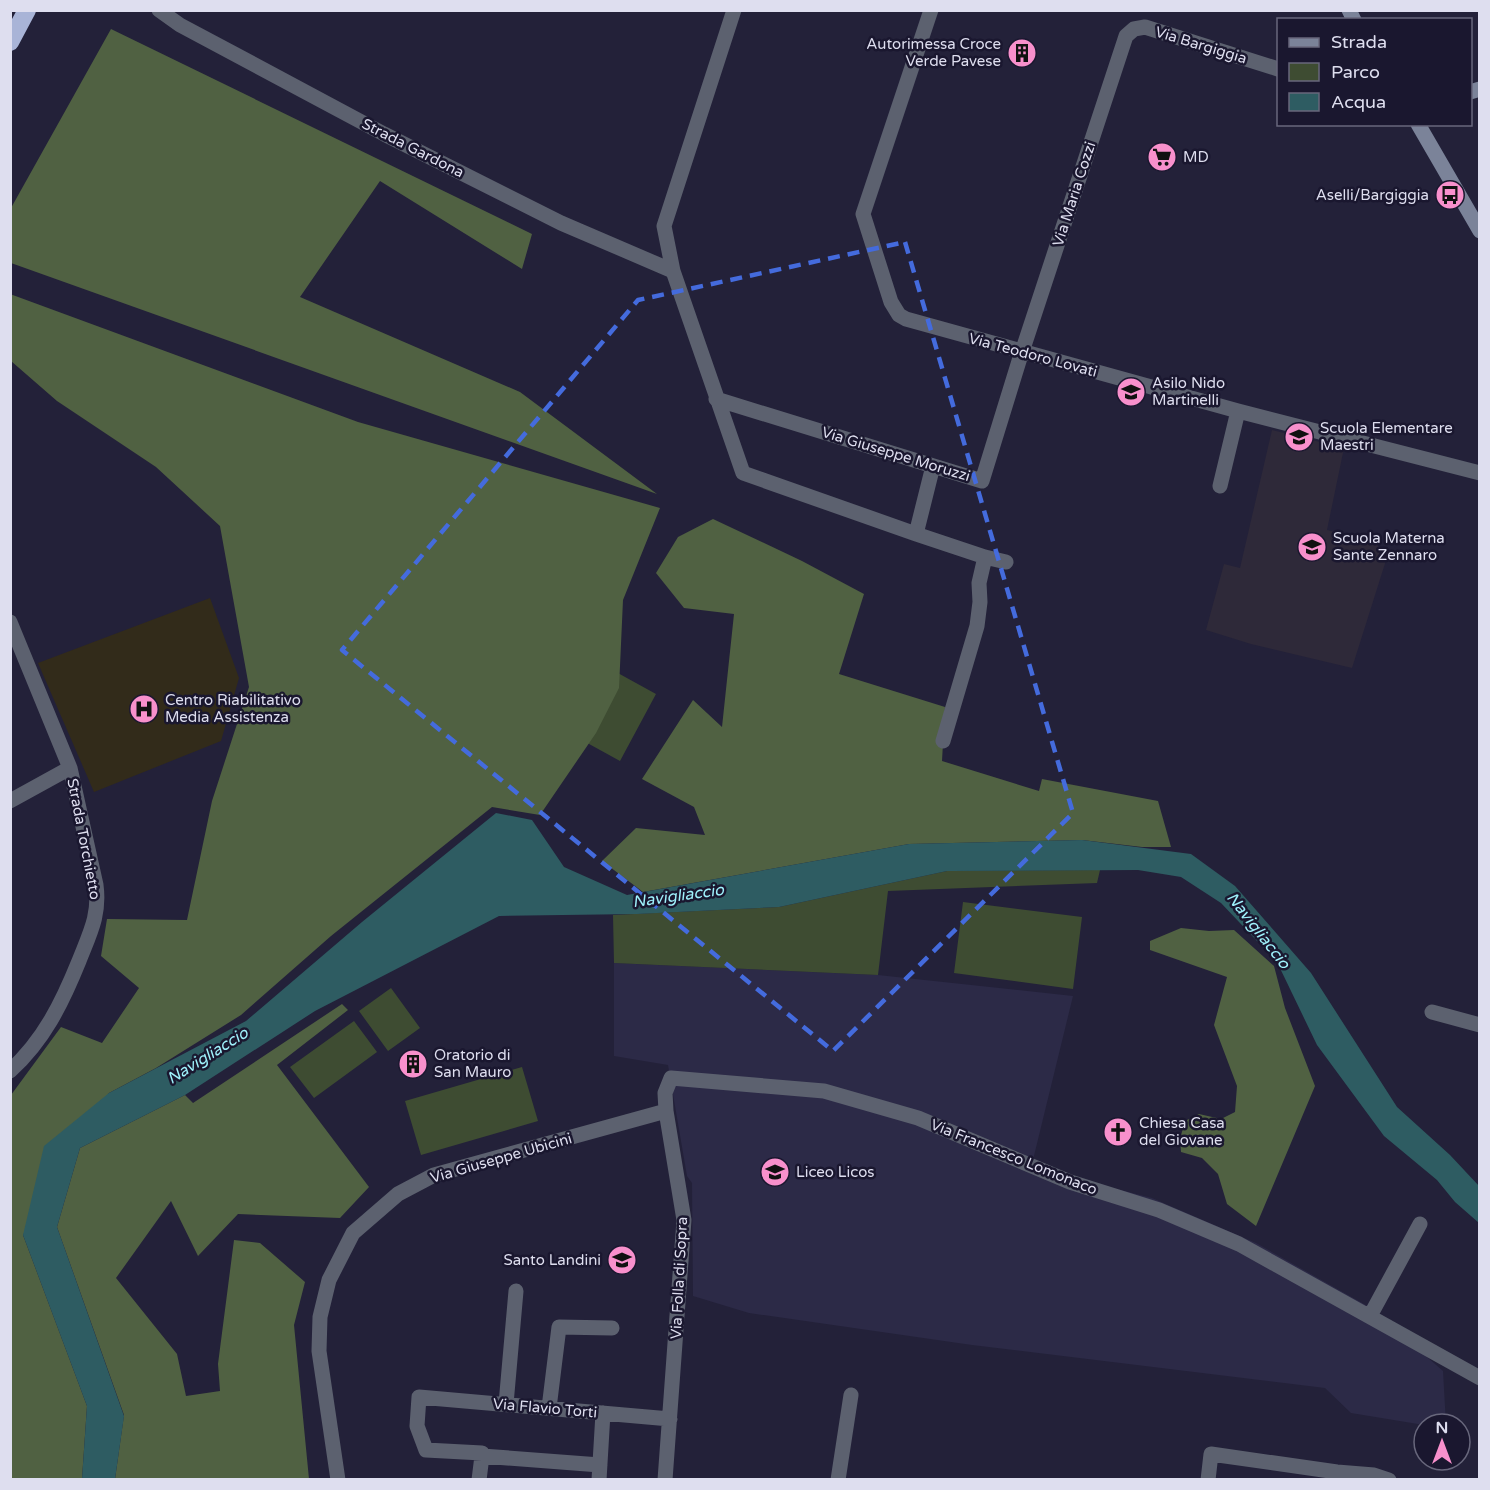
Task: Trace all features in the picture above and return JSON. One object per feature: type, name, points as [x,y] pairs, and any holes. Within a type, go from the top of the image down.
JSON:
[{"type":"highway","points":[[10,42],[27,10]]},
{"type":"street","name":"Strada Gardona","points":[[159,10],[180,25],[384,134],[561,222],[674,272]]},
{"type":"street","points":[[734,10],[664,226],[674,272],[742,473],[985,558],[1006,562]]},
{"type":"street","name":"Via Teodoro Lovati","points":[[931,10],[863,214],[891,302],[899,315],[906,320],[1022,353],[1479,472]]},
{"type":"street","name":"Via Bargiggia","points":[[1126,36],[1138,28],[1152,29],[1277,69]]},
{"type":"street","name":"Via Maria Cozzi","points":[[1022,353],[1126,36]]},
{"type":"street","points":[[1419,126],[1479,231]]},
{"type":"street","name":"Via Giuseppe Moruzzi","points":[[716,399],[982,481],[1022,353]]},
{"type":"street","points":[[1220,486],[1238,411]]},
{"type":"street","points":[[916,534],[933,466]]},
{"type":"street","points":[[943,741],[977,626],[979,583],[985,558]]},
{"type":"street","name":"Strada Torchietto","points":[[10,1071],[26,1057],[58,1011],[95,921],[98,902],[70,768],[12,626]]},
{"type":"street","points":[[10,801],[70,768]]},
{"type":"street","points":[[1432,1012],[1479,1025]]},
{"type":"street","name":"Via Folla di Sopra","points":[[665,1479],[684,1220],[666,1111],[665,1093],[671,1078]]},
{"type":"street","name":"Via Francesco Lomonaco","points":[[671,1078],[824,1091],[918,1118],[1070,1182],[1159,1210],[1239,1244],[1479,1378]]},
{"type":"street","name":"Via Giuseppe Ubicini","points":[[338,1479],[319,1351],[320,1317],[329,1280],[353,1233],[398,1194],[434,1175],[666,1111]]},
{"type":"street","points":[[1370,1316],[1420,1224]]},
{"type":"street","points":[[506,1404],[516,1291]]},
{"type":"street","points":[[549,1408],[559,1327],[612,1328]]},
{"type":"street","points":[[838,1479],[851,1395]]},
{"type":"street","name":"Via Flavio Torti","points":[[482,1456],[482,1453],[426,1450],[417,1426],[419,1397],[670,1419]]},
{"type":"street","points":[[480,1479],[482,1456],[599,1472],[603,1413]]},
{"type":"street","points":[[1208,1479],[1211,1454],[1374,1475],[1389,1479]]},
{"type":"highlighted area","points":[[905,242],[1073,813],[833,1051],[342,650],[638,300]]},
{"type":"shaded area","points":[[111,29],[532,234],[522,269],[380,181],[300,297],[520,392],[657,494],[11,263],[11,208]]},
{"type":"shaded area","points":[[10,294],[358,422],[660,508],[623,600],[619,688],[596,733],[540,815],[492,807],[331,936],[241,1015],[156,1068],[109,1093],[23,1235],[87,1406],[82,1479],[11,1479],[11,1095],[61,1027],[102,1043],[139,988],[101,956],[107,919],[187,920],[212,801],[249,687],[220,526],[156,467],[57,401],[11,361]]},
{"type":"shaded area","name":"Scuola Materna Sante Zennaro","points":[[1272,430],[1344,448],[1327,530],[1371,540],[1388,554],[1352,668],[1251,644],[1206,630],[1224,564],[1240,568]]},
{"type":"shaded area","points":[[713,519],[802,561],[864,594],[839,674],[945,707],[942,761],[1039,791],[1042,779],[1158,801],[1171,847],[1142,847],[1082,840],[909,844],[643,892],[602,861],[636,828],[705,835],[694,807],[642,779],[693,700],[722,727],[734,614],[684,608],[656,573],[678,537]]},
{"type":"shaded area","name":"Centro Riabilitativo Media Assistenza","points":[[210,598],[239,678],[221,741],[94,792],[38,663]]},
{"type":"shaded area","points":[[1181,928],[1209,931],[1234,930],[1274,966],[1285,1008],[1315,1086],[1256,1226],[1227,1204],[1218,1174],[1202,1158],[1181,1152],[1180,1139],[1185,1121],[1199,1114],[1221,1119],[1235,1112],[1237,1086],[1214,1025],[1227,977],[1150,950],[1150,941]]},
{"type":"shaded area","points":[[614,963],[878,975],[1073,996],[1032,1164],[1081,1180],[1152,1198],[1256,1243],[1371,1308],[1443,1371],[1445,1412],[1412,1412],[1412,1423],[1351,1413],[1325,1388],[972,1345],[749,1313],[693,1296],[692,1183],[687,1176],[668,1065],[614,1056]]},
{"type":"shaded area","points":[[342,1004],[348,1010],[277,1065],[369,1187],[340,1218],[238,1214],[198,1256],[171,1201],[116,1278],[177,1354],[186,1396],[220,1391],[218,1364],[234,1240],[260,1243],[305,1282],[294,1325],[309,1479],[115,1479],[124,1415],[57,1227],[80,1148],[185,1095],[193,1103]]},
{"type":"green space","points":[[616,672],[656,694],[620,761],[580,739]]},
{"type":"green space","points":[[1100,870],[1097,883],[888,891],[878,975],[614,963],[613,915],[779,907],[947,871]]},
{"type":"green space","points":[[963,902],[1082,917],[1073,989],[954,973]]},
{"type":"green space","points":[[391,988],[420,1028],[388,1051],[359,1011]]},
{"type":"green space","points":[[354,1021],[377,1052],[314,1098],[290,1067]]},
{"type":"green space","points":[[522,1067],[538,1121],[421,1155],[405,1101]]},
{"type":"water","name":"Navigliaccio","points":[[496,813],[532,820],[564,867],[627,895],[909,844],[1082,840],[1191,854],[1235,886],[1311,973],[1397,1107],[1450,1155],[1479,1186],[1479,1223],[1455,1202],[1437,1180],[1384,1136],[1317,1045],[1277,962],[1221,903],[1181,877],[1138,870],[947,871],[779,907],[637,914],[499,916],[315,1011],[185,1095],[80,1148],[57,1227],[124,1416],[115,1479],[82,1479],[87,1406],[23,1235],[44,1146],[109,1093],[246,1021],[362,922]]},
{"type":"place","name":"Autorimessa Croce Verde Pavese","points":[[1022,53]]},
{"type":"place","name":"MD","points":[[1162,157]]},
{"type":"place","name":"Aselli/Bargiggia","points":[[1450,195]]},
{"type":"place","name":"Asilo Nido Martinelli","points":[[1131,392]]},
{"type":"place","name":"Scuola Elementare Maestri","points":[[1299,437]]},
{"type":"place","name":"Scuola Materna Sante Zennaro","points":[[1312,547]]},
{"type":"place","name":"Centro Riabilitativo Media Assistenza","points":[[144,709]]},
{"type":"place","name":"Oratorio di San Mauro","points":[[413,1064]]},
{"type":"place","name":"Chiesa Casa del Giovane","points":[[1118,1132]]},
{"type":"place","name":"Liceo Licos","points":[[775,1172]]},
{"type":"place","name":"Santo Landini","points":[[622,1260]]}]
